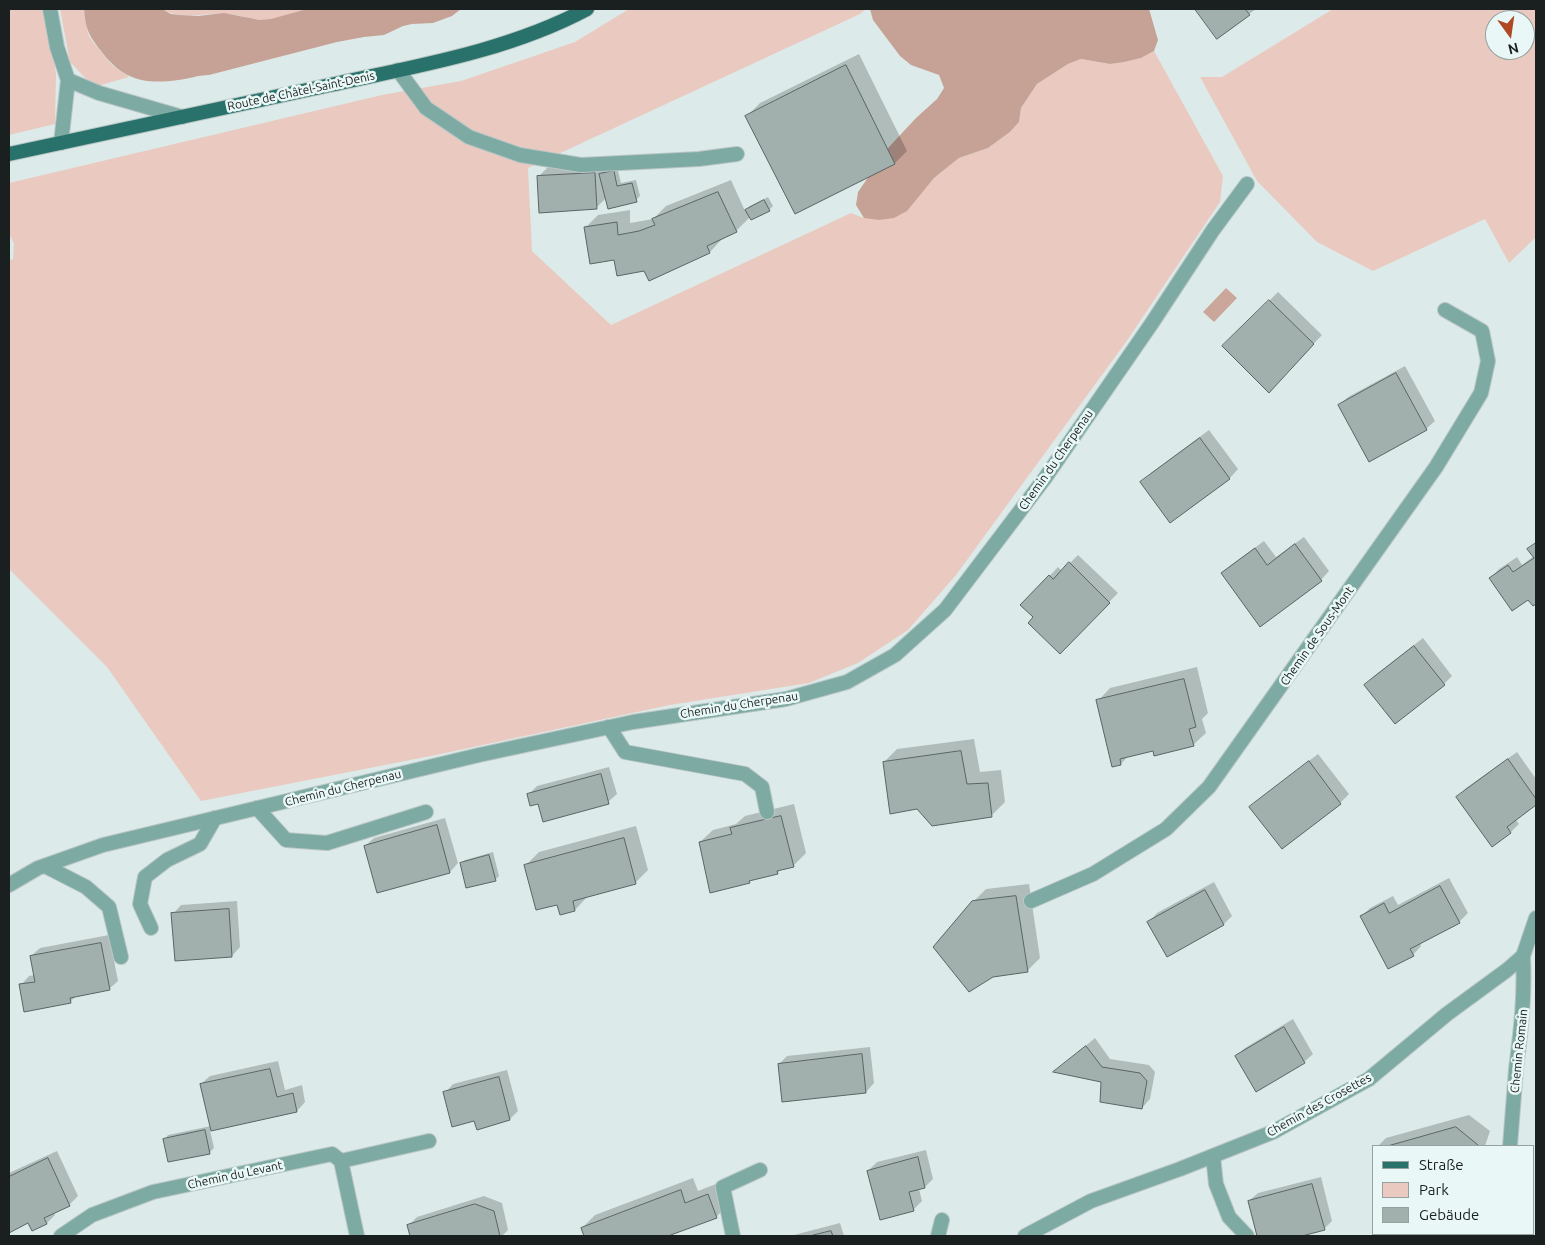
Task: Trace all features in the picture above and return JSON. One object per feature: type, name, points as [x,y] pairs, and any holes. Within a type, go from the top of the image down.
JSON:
[{"type":"main road","name":"Route de Châtel-Saint-Denis","points":[[9,154],[398,70],[491,48],[558,23],[587,9]]},
{"type":"street","points":[[50,9],[56,46],[68,80],[61,143]]},
{"type":"street","points":[[398,70],[426,108],[469,137],[520,155],[581,165],[689,159],[737,154]]},
{"type":"street","points":[[68,80],[99,94],[182,117]]},
{"type":"street","name":"Chemin du Cherpenau","points":[[9,885],[45,866],[103,845],[479,755],[633,722],[786,700],[848,682],[894,655],[945,610],[1039,486],[1247,184]]},
{"type":"street","name":"Chemin de Sous-Mont","points":[[1031,900],[1093,874],[1166,828],[1209,787],[1436,468],[1481,393],[1488,362],[1482,331],[1445,310]]},
{"type":"street","points":[[609,727],[624,752],[744,774],[762,788],[767,812]]},
{"type":"street","points":[[256,808],[286,840],[327,843],[426,812]]},
{"type":"street","points":[[151,928],[140,904],[145,877],[168,860],[200,844],[215,818]]},
{"type":"street","points":[[45,866],[86,886],[109,907],[121,957]]},
{"type":"street","points":[[1523,956],[1536,918]]},
{"type":"street","name":"Chemin Romain","points":[[1510,1145],[1516,1068],[1522,1026],[1523,956]]},
{"type":"street","name":"Chemin des Crosettes","points":[[1025,1236],[1091,1201],[1273,1132],[1369,1079],[1447,1014],[1523,956]]},
{"type":"street","points":[[357,1236],[341,1161],[429,1142]]},
{"type":"street","name":"Chemin du Levant","points":[[61,1236],[92,1215],[153,1192],[332,1154],[341,1161]]},
{"type":"street","points":[[1213,1156],[1216,1184],[1229,1217],[1247,1236]]},
{"type":"street","points":[[733,1236],[723,1186],[760,1170]]},
{"type":"street","points":[[938,1236],[942,1220]]},
{"type":"green space","points":[[9,9],[44,9],[56,73],[55,124],[9,135]]},
{"type":"green space","points":[[60,9],[84,9],[88,34],[93,42],[112,65],[129,77],[94,87],[70,62]]},
{"type":"green space","points":[[162,9],[307,9],[280,18],[264,20],[227,14],[178,15]]},
{"type":"green space","points":[[629,9],[866,9],[860,14],[528,168],[532,251],[611,325],[851,213],[864,218],[916,199],[934,178],[959,158],[988,148],[1010,132],[1019,122],[1021,108],[1037,84],[1068,64],[1081,59],[1110,64],[1141,58],[1154,51],[1223,176],[1220,202],[1126,342],[956,575],[908,630],[858,663],[809,683],[670,705],[436,755],[201,801],[107,667],[9,569],[9,261],[13,259],[14,244],[9,233],[9,183],[382,95],[461,81],[575,42]]},
{"type":"green space","points":[[1333,9],[1536,9],[1536,237],[1509,263],[1485,219],[1373,271],[1317,242],[1257,181],[1200,77],[1222,77]]},
{"type":"shaded area","points":[[84,9],[162,9],[171,14],[198,16],[224,13],[260,20],[271,19],[307,9],[461,9],[452,16],[433,23],[403,26],[384,35],[337,42],[209,75],[154,82],[125,74],[109,60],[90,36]]},
{"type":"shaded area","points":[[870,9],[1149,9],[1158,40],[1154,51],[1141,58],[1110,64],[1081,59],[1068,64],[1037,84],[1021,108],[1019,122],[1010,132],[988,148],[959,158],[934,178],[907,211],[894,218],[879,220],[864,218],[856,205],[858,192],[889,147],[937,99],[944,88],[939,75],[911,65],[900,56],[873,20]]},
{"type":"shaded area","points":[[1226,288],[1237,298],[1214,322],[1203,312]]},
{"type":"building","points":[[1195,9],[1245,9],[1250,15],[1217,39]]},
{"type":"building","points":[[846,65],[895,164],[795,214],[745,116]]},
{"type":"building","points":[[614,171],[617,186],[632,183],[637,202],[608,209],[599,174]]},
{"type":"building","points":[[595,173],[597,209],[539,213],[537,176]]},
{"type":"building","points":[[718,192],[737,232],[707,246],[710,253],[649,281],[644,271],[617,276],[614,260],[590,264],[584,227],[617,222],[618,235],[639,231],[655,225],[652,219]]},
{"type":"building","points":[[764,200],[770,211],[751,220],[745,210]]},
{"type":"building","points":[[1269,300],[1314,344],[1269,393],[1222,346]]},
{"type":"building","points":[[1396,373],[1427,430],[1369,462],[1338,405]]},
{"type":"building","points":[[1200,438],[1230,479],[1170,523],[1140,482]]},
{"type":"building","points":[[1536,543],[1536,604],[1533,606],[1528,600],[1512,611],[1489,578],[1508,565],[1513,572],[1534,558],[1527,549]]},
{"type":"building","points":[[1295,544],[1322,581],[1260,627],[1221,573],[1255,548],[1267,565]]},
{"type":"building","points":[[1069,562],[1110,603],[1060,654],[1028,623],[1033,617],[1020,605],[1049,575],[1053,579]]},
{"type":"building","points":[[1414,646],[1445,685],[1395,724],[1364,685]]},
{"type":"building","points":[[1184,679],[1196,727],[1189,729],[1194,746],[1154,756],[1153,751],[1120,759],[1121,765],[1112,767],[1096,700]]},
{"type":"building","points":[[961,751],[967,784],[988,783],[992,817],[932,826],[917,809],[890,814],[883,762]]},
{"type":"building","points":[[1508,759],[1536,799],[1536,805],[1507,827],[1511,833],[1492,847],[1456,797]]},
{"type":"building","points":[[1309,761],[1341,804],[1282,849],[1249,807]]},
{"type":"building","points":[[601,774],[609,804],[543,822],[538,804],[530,806],[527,794]]},
{"type":"building","points":[[781,816],[794,867],[777,871],[778,874],[749,881],[750,883],[710,893],[699,842],[732,834],[730,828]]},
{"type":"building","points":[[437,825],[450,873],[377,893],[364,846]]},
{"type":"building","points":[[624,838],[636,884],[573,901],[575,911],[560,915],[557,905],[536,910],[524,865]]},
{"type":"building","points":[[489,855],[496,881],[466,888],[460,863]]},
{"type":"building","points":[[1440,886],[1460,923],[1410,949],[1414,956],[1388,969],[1360,916],[1384,903],[1389,913]]},
{"type":"building","points":[[1205,890],[1224,925],[1167,957],[1147,922]]},
{"type":"building","points":[[1016,896],[1028,972],[993,977],[969,992],[933,947],[972,901]]},
{"type":"building","points":[[229,909],[232,957],[175,961],[171,913]]},
{"type":"building","points":[[101,943],[110,990],[70,998],[71,1003],[24,1012],[19,984],[35,982],[30,956]]},
{"type":"building","points":[[1284,1027],[1305,1063],[1256,1092],[1235,1056]]},
{"type":"building","points":[[1086,1046],[1102,1067],[1140,1073],[1147,1081],[1142,1109],[1100,1102],[1101,1082],[1053,1072]]},
{"type":"building","points":[[862,1054],[866,1093],[782,1102],[778,1064]]},
{"type":"building","points":[[270,1069],[277,1097],[293,1093],[297,1112],[211,1131],[200,1084]]},
{"type":"building","points":[[499,1077],[510,1120],[477,1130],[474,1121],[452,1127],[443,1092]]},
{"type":"building","points":[[1456,1127],[1478,1145],[1392,1145]]},
{"type":"building","points":[[205,1130],[210,1154],[168,1162],[163,1139]]},
{"type":"building","points":[[918,1157],[925,1188],[909,1192],[914,1211],[880,1220],[867,1171]]},
{"type":"building","points":[[48,1158],[70,1206],[44,1218],[47,1224],[32,1231],[28,1223],[9,1233],[9,1177]]},
{"type":"building","points":[[1312,1184],[1325,1230],[1302,1236],[1257,1236],[1248,1201]]},
{"type":"building","points":[[681,1190],[685,1203],[708,1194],[717,1218],[668,1236],[584,1236],[581,1228]]},
{"type":"building","points":[[475,1204],[494,1211],[500,1236],[410,1236],[407,1225]]},
{"type":"building","points":[[831,1231],[833,1236],[810,1236]]}]
